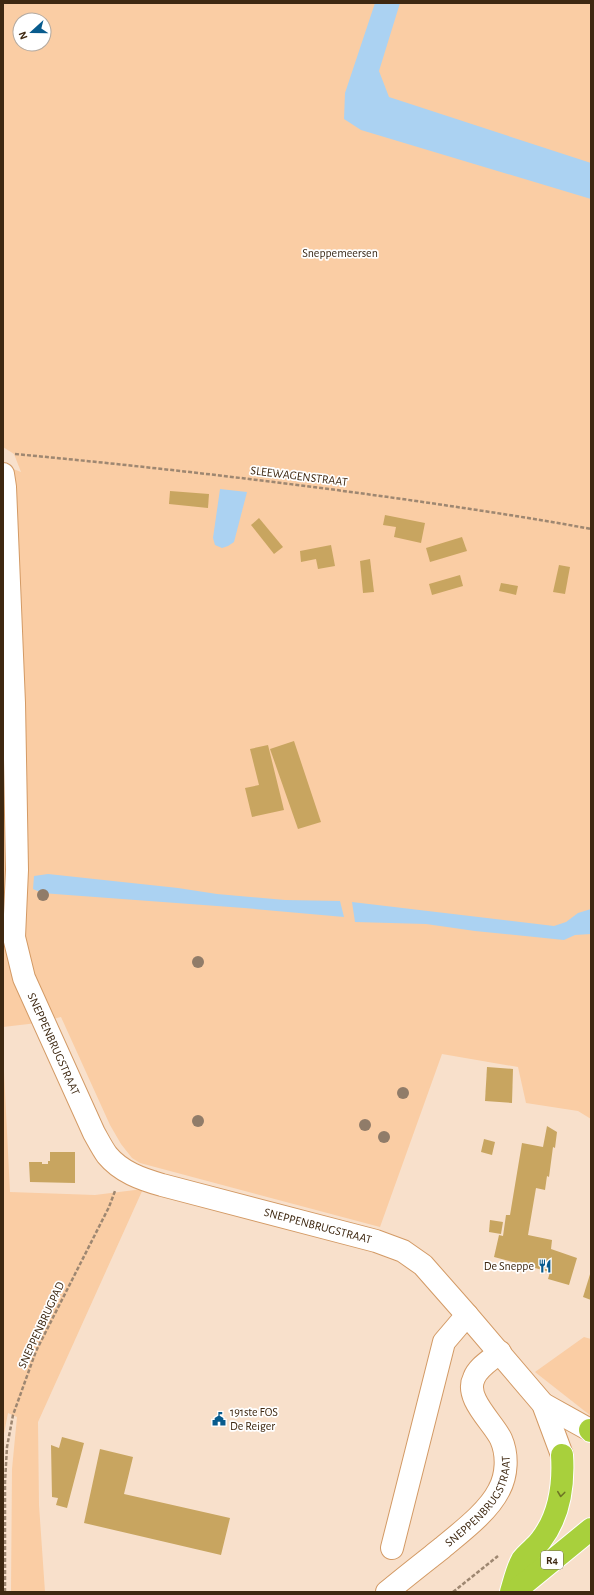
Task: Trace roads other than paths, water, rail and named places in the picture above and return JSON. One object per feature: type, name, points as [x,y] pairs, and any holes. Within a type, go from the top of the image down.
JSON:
[{"type":"highway","points":[[512,1592],[522,1560],[541,1540],[555,1515],[560,1501],[563,1476],[562,1455]]},
{"type":"highway","name":"R4","points":[[512,1592],[591,1529]]},
{"type":"street","name":"SNEPPENBRUGSTRAAT","points":[[3,474],[5,487],[14,703],[17,870],[14,937],[24,978],[94,1133],[107,1155],[125,1171],[149,1181],[376,1240],[402,1251],[423,1265],[500,1352],[543,1404],[562,1455]]},
{"type":"street","points":[[392,1548],[444,1342],[468,1315]]},
{"type":"street","name":"SNEPPENBRUGSTRAAT","points":[[387,1592],[461,1532],[484,1511],[499,1490],[505,1473],[506,1457],[501,1440],[476,1402],[472,1389],[474,1378],[481,1368],[500,1352]]},
{"type":"street","points":[[543,1404],[590,1430]]},
{"type":"water","points":[[375,3],[400,3],[379,71],[389,97],[591,163],[591,199],[361,130],[344,119],[345,93]]},
{"type":"water","points":[[220,489],[247,492],[234,542],[222,548],[215,545],[213,538]]},
{"type":"water","points":[[48,874],[178,888],[217,894],[285,900],[340,901],[344,917],[42,893],[33,889],[34,876]]},
{"type":"water","points":[[352,902],[554,926],[566,922],[578,913],[591,909],[591,934],[575,935],[564,940],[475,931],[426,924],[355,922]]},
{"type":"place","name":"De Sneppe","points":[[545,1266]]},
{"type":"place","name":"191ste FOS De Reiger","points":[[219,1419]]},
{"type":"park label","name":"Sneppemeersen","points":[[340,253]]}]
